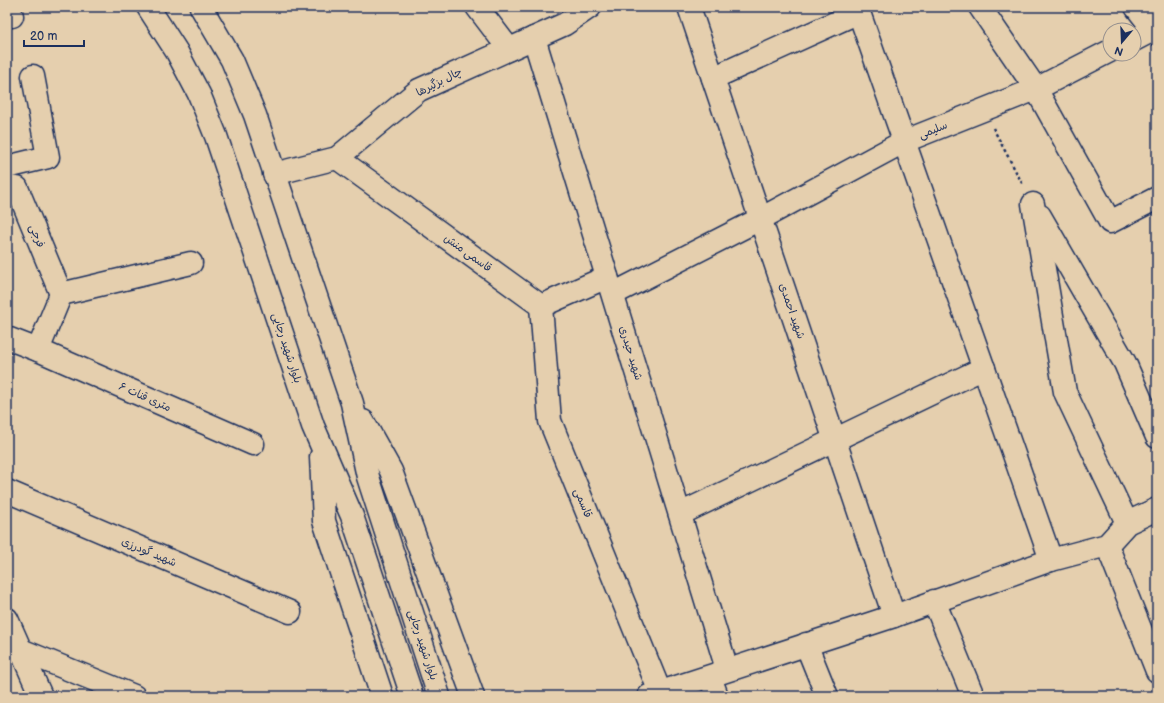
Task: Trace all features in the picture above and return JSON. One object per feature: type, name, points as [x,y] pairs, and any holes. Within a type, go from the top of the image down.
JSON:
[{"type":"street","name":"بلوار شهید رجایی","points":[[148,7],[177,52],[199,94],[216,136],[313,426],[352,516],[412,696]]},
{"type":"street","name":"بلوار شهید رجایی","points":[[201,7],[232,60],[255,115],[352,403],[368,477],[439,696]]},
{"type":"street","points":[[478,7],[508,49]]},
{"type":"street","name":"چال بزگیرها","points":[[274,174],[337,158],[419,90],[565,24],[590,7]]},
{"type":"street","name":"شهید احمدی","points":[[689,7],[894,616]]},
{"type":"street","points":[[980,7],[1036,89],[1110,222],[1157,198]]},
{"type":"street","points":[[1136,7],[1156,31],[1142,37]]},
{"type":"street","points":[[713,78],[858,10],[1051,560]]},
{"type":"street","name":"شهید حیدری","points":[[534,38],[680,514],[718,681]]},
{"type":"street","name":"سلیمی","points":[[610,286],[760,219],[905,141],[1036,89],[1102,56]]},
{"type":"street","points":[[7,167],[48,157],[33,76]]},
{"type":"street","name":"قاسمی منش","points":[[337,158],[541,306]]},
{"type":"street","name":"فرجی","points":[[7,188],[17,188],[60,294]]},
{"type":"street","points":[[1033,204],[1125,363],[1157,438]]},
{"type":"street","points":[[1033,204],[1065,392],[1127,523]]},
{"type":"street","points":[[38,350],[60,294],[191,263]]},
{"type":"street","points":[[541,306],[610,286]]},
{"type":"street","name":"قاسمی","points":[[541,306],[550,422],[654,694]]},
{"type":"street","name":"۶ متری قنات","points":[[7,338],[38,350],[253,444]]},
{"type":"street","points":[[680,514],[984,368]]},
{"type":"street","points":[[352,403],[391,471],[473,696]]},
{"type":"street","points":[[320,444],[324,521],[382,696]]},
{"type":"street","name":"شهید گودرزی","points":[[7,491],[290,612]]},
{"type":"street","points":[[654,694],[718,681],[806,644],[894,616],[1051,560],[1108,546],[1127,523],[1157,509]]},
{"type":"street","points":[[1108,546],[1157,672]]},
{"type":"street","points":[[934,601],[973,696]]},
{"type":"street","points":[[7,619],[42,696]]},
{"type":"street","points":[[806,644],[827,696]]},
{"type":"street","points":[[21,650],[134,696]]},
{"type":"path","points":[[984,110],[1033,204]]}]
